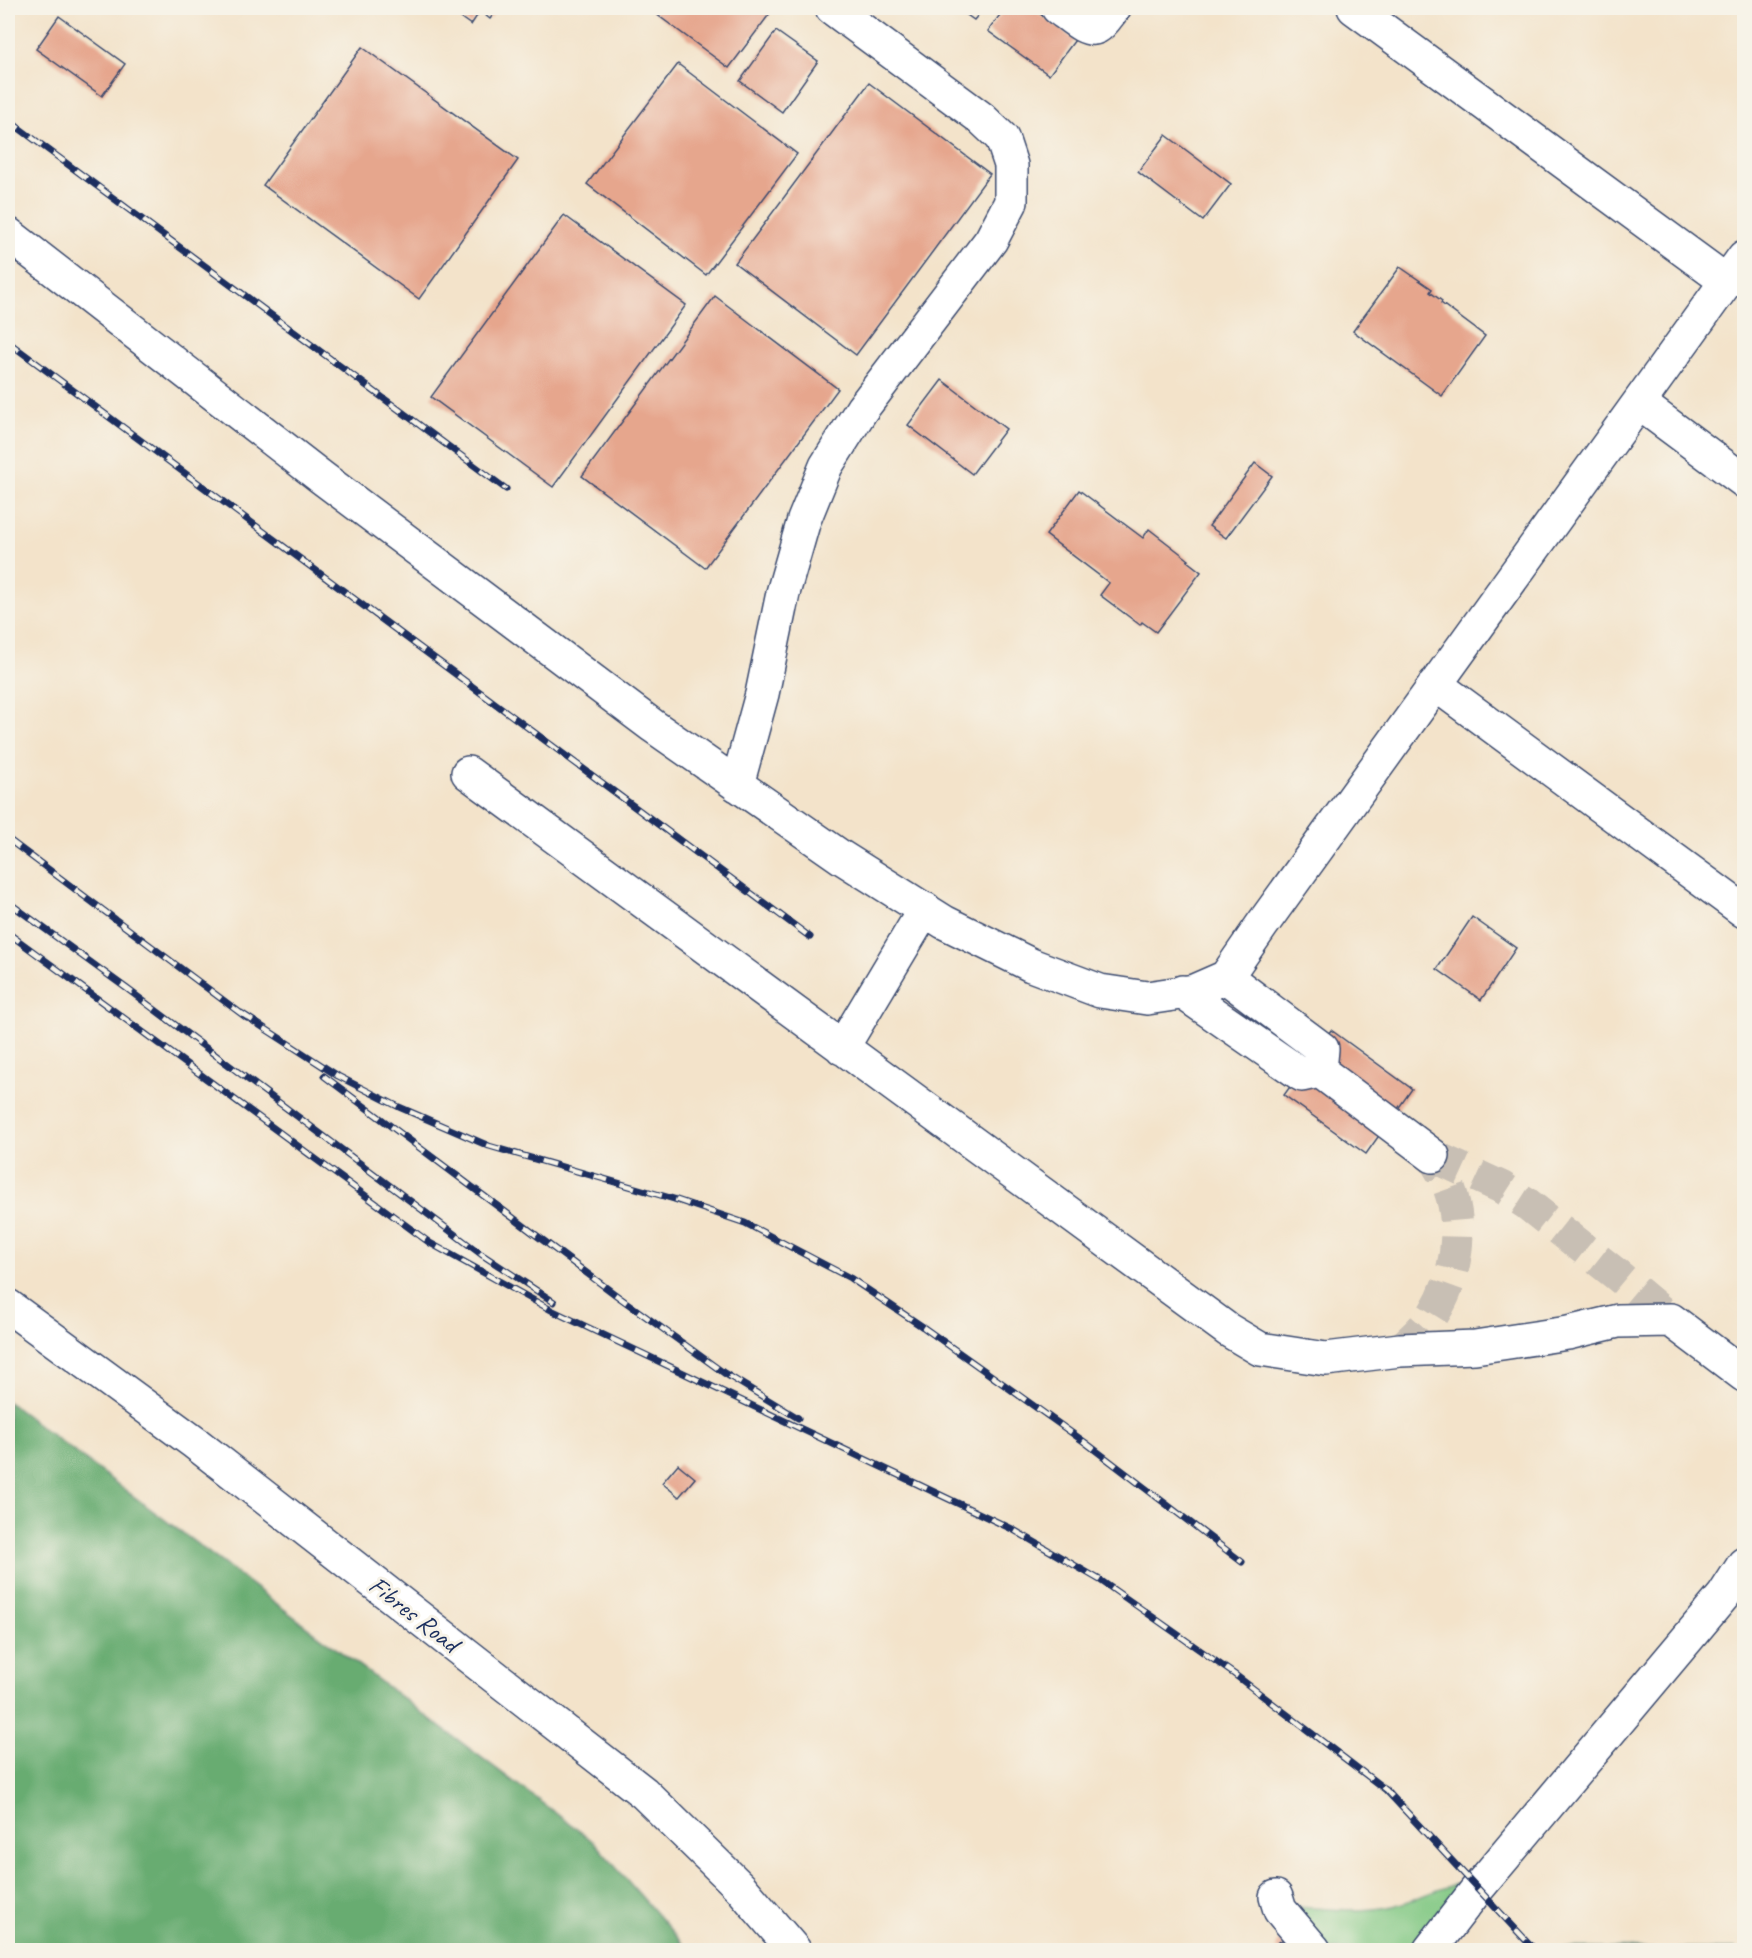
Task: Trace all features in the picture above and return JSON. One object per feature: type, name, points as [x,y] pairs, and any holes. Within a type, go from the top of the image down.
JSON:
[{"type":"street","points":[[737,785],[762,694],[783,593],[804,520],[826,466],[862,409],[991,240],[1011,202],[1011,165],[1002,138],[981,118],[832,8]]},
{"type":"street","points":[[1059,8],[1086,27],[1094,28],[1100,26],[1113,8]]},
{"type":"street","points":[[8,234],[321,477],[653,726],[841,857],[944,922],[1031,965],[1100,991],[1147,998],[1194,991],[1226,977],[1735,269],[1354,8]]},
{"type":"street","points":[[1639,403],[1744,481]]},
{"type":"street","points":[[1435,684],[1744,911]]},
{"type":"street","points":[[468,773],[1228,1330],[1260,1349],[1326,1359],[1400,1350],[1475,1347],[1568,1333],[1618,1321],[1671,1320],[1744,1375]]},
{"type":"street","points":[[842,1048],[925,909]]},
{"type":"street","points":[[1226,977],[1322,1049],[1320,1071]]},
{"type":"street","points":[[1182,992],[1302,1075],[1320,1071],[1433,1156]]},
{"type":"street","name":"Fibres Road","points":[[8,1306],[195,1443],[644,1793],[741,1888],[794,1950]]},
{"type":"street","points":[[1430,1950],[1484,1881],[1724,1595],[1744,1564]]},
{"type":"street","points":[[1276,1897],[1280,1910],[1314,1950]]},
{"type":"green space","points":[[8,1402],[594,1842],[688,1950],[8,1950]]},
{"type":"green space","points":[[1460,1884],[1466,1885],[1419,1950],[1328,1950],[1299,1907],[1346,1910],[1381,1908],[1401,1904]]},
{"type":"green space","points":[[1447,1948],[1735,1949],[1735,1950],[1445,1950]]},
{"type":"building","points":[[447,8],[498,8],[490,19],[480,11],[471,25]]},
{"type":"building","points":[[648,8],[774,8],[729,68]]},
{"type":"building","points":[[957,8],[984,8],[974,20]]},
{"type":"building","points":[[1005,8],[1032,8],[1075,40],[1049,75],[988,31]]},
{"type":"building","points":[[59,16],[125,64],[102,96],[36,49]]},
{"type":"building","points":[[776,31],[818,61],[782,112],[740,81]]},
{"type":"building","points":[[362,47],[518,160],[419,299],[263,185]]},
{"type":"building","points":[[678,64],[797,154],[706,275],[587,184]]},
{"type":"building","points":[[869,83],[990,174],[856,355],[735,263]]},
{"type":"building","points":[[1166,135],[1231,184],[1203,221],[1138,172]]},
{"type":"building","points":[[564,215],[686,305],[553,487],[431,397]]},
{"type":"building","points":[[1400,267],[1432,289],[1430,292],[1442,301],[1441,303],[1485,336],[1442,396],[1353,331]]},
{"type":"building","points":[[715,296],[838,389],[705,568],[582,476]]},
{"type":"building","points":[[942,380],[1006,429],[972,474],[908,425]]},
{"type":"building","points":[[1255,463],[1272,476],[1226,538],[1209,526]]},
{"type":"building","points":[[1079,490],[1143,538],[1149,529],[1201,572],[1156,632],[1142,622],[1140,625],[1100,595],[1109,583],[1046,535]]},
{"type":"building","points":[[1472,917],[1516,948],[1481,1000],[1437,969]]},
{"type":"building","points":[[1331,1030],[1412,1089],[1366,1154],[1284,1095]]},
{"type":"building","points":[[678,1464],[695,1478],[679,1497],[662,1483]]},
{"type":"building","points":[[1282,1940],[1289,1945],[1289,1950],[1276,1950],[1276,1944]]},
{"type":"tunnel","points":[[1433,1156],[1501,1187],[1526,1203],[1671,1320]]},
{"type":"tunnel","points":[[1400,1350],[1434,1313],[1449,1282],[1456,1248],[1456,1213],[1452,1196],[1433,1156]]},
{"type":"railway","points":[[8,120],[506,489]]},
{"type":"railway","points":[[8,342],[810,937]]},
{"type":"railway","points":[[8,839],[247,1018]]},
{"type":"railway","points":[[8,902],[481,1254],[554,1302]]},
{"type":"railway","points":[[8,933],[430,1243],[553,1311],[1012,1529],[1100,1580],[1234,1674],[1386,1790],[1535,1950]]},
{"type":"railway","points":[[241,1013],[338,1076],[399,1107],[489,1146],[674,1199],[745,1223],[850,1278],[1086,1443],[1242,1562]]},
{"type":"railway","points":[[324,1076],[724,1373],[798,1418]]}]
